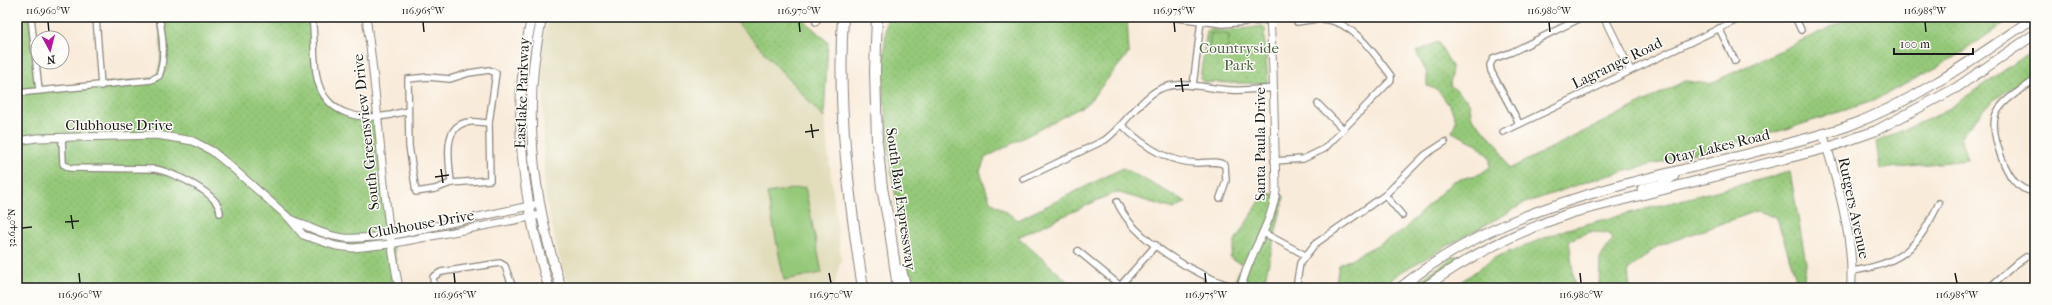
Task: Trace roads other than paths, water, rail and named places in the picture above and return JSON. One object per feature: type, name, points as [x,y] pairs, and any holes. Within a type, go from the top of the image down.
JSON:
[{"type":"highway","points":[[843,17],[843,84],[846,161],[861,288]]},
{"type":"highway","name":"South Bay Expressway","points":[[877,17],[875,78],[877,141],[882,188],[889,224],[898,288]]},
{"type":"highway","points":[[889,224],[906,288]]},
{"type":"main road","name":"Eastlake Parkway","points":[[532,17],[525,56],[520,105],[522,165],[530,217],[549,288]]},
{"type":"main road","name":"Eastlake Parkway","points":[[542,17],[533,77],[532,135],[541,215],[561,288]]},
{"type":"main road","name":"Otay Lakes Road","points":[[1400,288],[1458,248],[1507,223],[1568,200],[1823,134],[1848,126],[1901,103],[1952,74],[2034,17]]},
{"type":"main road","name":"Otay Lakes Road","points":[[1424,288],[1458,264],[1509,238],[1571,213],[1827,148],[1875,131],[1899,120],[1956,88],[2035,34]]},
{"type":"main road","name":"Rutgers Avenue","points":[[1823,134],[1849,239],[1853,271],[1851,288]]},
{"type":"main road","points":[[1628,199],[1632,192],[1661,184],[1684,170]]},
{"type":"street","points":[[31,17],[39,90]]},
{"type":"street","points":[[96,17],[101,86]]},
{"type":"street","points":[[17,93],[101,86],[151,80],[159,76],[162,68],[163,44],[159,17]]},
{"type":"street","points":[[312,17],[317,78],[324,94],[336,108],[357,117],[378,117],[408,111]]},
{"type":"street","name":"South Greensview Drive","points":[[366,17],[378,117],[389,236],[399,288]]},
{"type":"street","points":[[1170,17],[1201,21],[1244,23],[1270,19]]},
{"type":"street","points":[[1519,123],[1491,71],[1490,65],[1493,59],[1512,52],[1583,17]]},
{"type":"street","points":[[1604,17],[1630,70]]},
{"type":"street","name":"Lagrange Road","points":[[1503,132],[1519,123],[1743,17]]},
{"type":"street","points":[[1795,17],[1801,30]]},
{"type":"street","name":"Santa Paula Drive","points":[[1241,288],[1264,233],[1274,202],[1274,89],[1270,19]]},
{"type":"street","points":[[1274,161],[1300,159],[1314,155],[1328,146],[1392,80],[1391,76],[1365,44],[1347,28],[1321,19],[1297,22]]},
{"type":"street","points":[[1193,86],[1201,21]]},
{"type":"street","points":[[1719,28],[1734,61]]},
{"type":"street","points":[[489,70],[496,73],[489,123],[490,180],[451,183],[435,189],[416,192],[409,146],[408,79],[428,77],[450,79],[469,73],[489,70]]},
{"type":"street","points":[[2035,80],[2006,101],[1997,112],[1993,131],[2003,161],[2012,178],[2021,187],[2035,192]]},
{"type":"street","points":[[1023,179],[1105,140],[1122,126],[1143,101],[1160,89],[1174,85],[1231,90],[1274,89]]},
{"type":"street","points":[[1318,104],[1343,130]]},
{"type":"street","points":[[451,183],[448,144],[454,130],[462,124],[470,122],[489,123]]},
{"type":"street","points":[[1122,126],[1144,146],[1157,153],[1176,160],[1197,164],[1218,162],[1225,165],[1226,181],[1220,198]]},
{"type":"street","name":"Clubhouse Drive","points":[[17,142],[37,138],[157,135],[193,141],[212,151],[228,164],[289,218],[304,235],[336,246],[365,247],[390,244],[541,215]]},
{"type":"street","points":[[62,137],[63,164],[70,168],[142,169],[168,171],[189,182],[206,194],[218,205],[220,213]]},
{"type":"street","points":[[1296,288],[1300,263],[1305,255],[1323,238],[1385,195],[1425,155],[1445,142]]},
{"type":"street","points":[[1385,195],[1402,215]]},
{"type":"street","points":[[1117,202],[1121,211],[1137,229],[1174,260],[1209,278],[1236,288]]},
{"type":"street","points":[[1853,271],[1880,266],[1908,249],[1926,230],[1939,203]]},
{"type":"street","name":"Clubhouse Drive","points":[[289,218],[327,234],[345,238],[389,236],[539,204]]},
{"type":"street","points":[[1264,233],[1305,255]]},
{"type":"street","points":[[1078,251],[1122,287],[1156,245]]},
{"type":"street","points":[[1989,288],[2012,267],[2026,257]]},
{"type":"street","points":[[434,288],[433,277],[441,272],[500,263],[505,266],[513,288]]},
{"type":"street","points":[[1206,288],[1209,278]]},
{"type":"park label","name":"Countryside Park","points":[[1239,56]]}]
